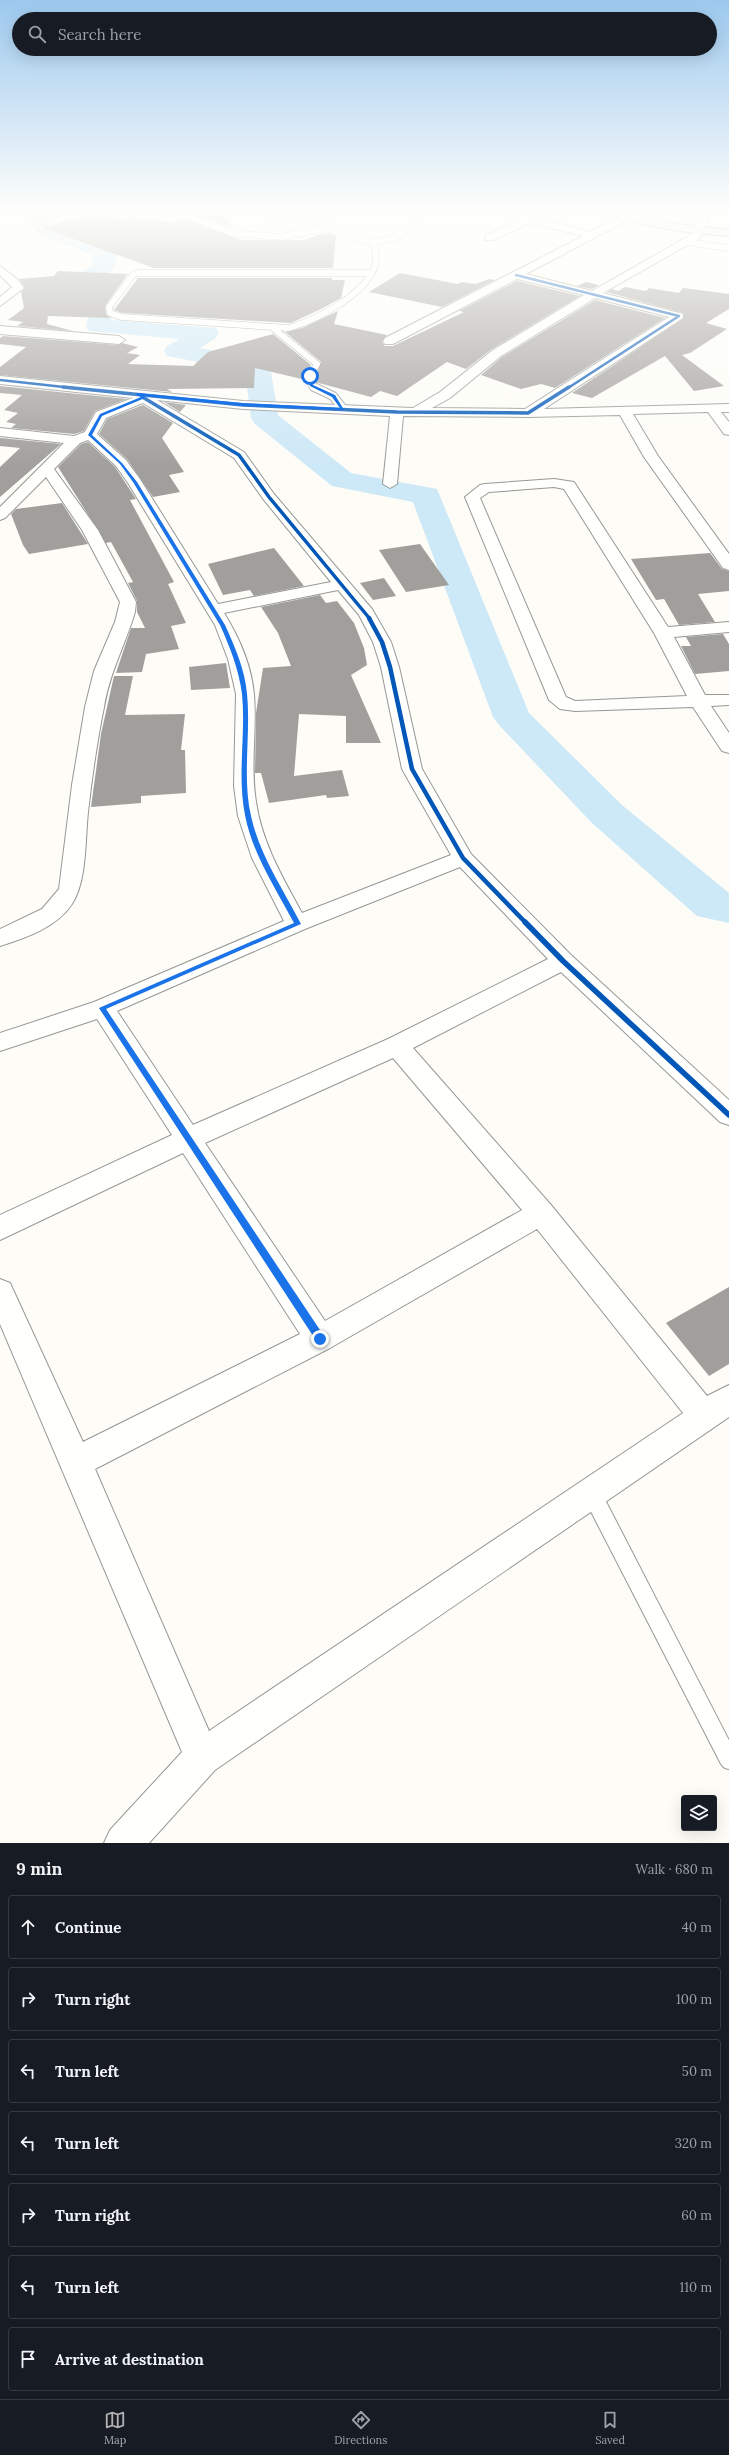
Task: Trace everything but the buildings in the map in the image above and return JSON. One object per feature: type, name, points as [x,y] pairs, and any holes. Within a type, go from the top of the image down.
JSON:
[{"type":"street","points":[[0,303],[8,296]]},
{"type":"street","points":[[389,341],[476,296]]},
{"type":"street","points":[[418,411],[445,395],[498,353],[589,296]]},
{"type":"street","points":[[528,413],[679,316],[600,296]]},
{"type":"street","points":[[0,330],[119,340]]},
{"type":"street","points":[[0,380],[141,396],[243,404],[397,412],[625,412],[729,408]]},
{"type":"street","points":[[0,515],[82,437],[101,415],[141,396]]},
{"type":"street","points":[[141,396],[229,447],[239,455],[269,497],[366,613],[382,642],[390,667],[412,769],[463,858],[564,961],[729,1115]]},
{"type":"street","points":[[712,409],[729,431]]},
{"type":"street","points":[[390,484],[397,412]]},
{"type":"street","points":[[625,412],[651,457],[729,564]]},
{"type":"street","points":[[0,432],[82,437],[121,464],[135,482],[223,625],[235,654],[244,694],[245,785],[248,816],[258,847],[297,924]]},
{"type":"street","points":[[0,938],[49,916],[63,904],[70,889],[85,750],[100,679],[116,634],[127,615],[128,602],[90,530],[47,469]]},
{"type":"street","points":[[729,700],[699,702],[576,706],[566,705],[558,700],[472,497],[485,488],[554,483],[569,485],[663,633],[699,702],[729,747]]},
{"type":"street","points":[[213,610],[343,584]]},
{"type":"street","points":[[663,633],[729,627]]},
{"type":"street","points":[[0,1042],[102,1008],[297,924],[463,858]]},
{"type":"street","points":[[0,1228],[188,1139],[397,1046],[564,961]]},
{"type":"street","points":[[102,1008],[320,1339]]},
{"type":"street","points":[[123,1843],[202,1757],[717,1408],[541,1212],[397,1046]]},
{"type":"street","points":[[76,1462],[320,1339],[541,1212]]},
{"type":"street","points":[[0,1292],[76,1462],[202,1757]]},
{"type":"lane","points":[[117,296],[109,307],[110,313],[121,317],[274,328],[301,325],[349,296]]},
{"type":"lane","points":[[274,328],[317,364],[310,376],[311,385],[334,396],[343,409]]},
{"type":"lane","points":[[592,1494],[729,1760]]},
{"type":"waterway","points":[[83,296],[102,308],[98,326],[207,333],[176,351],[257,365],[265,418],[342,480],[426,495],[512,717],[607,814],[713,905],[729,908]]},
{"type":"cycle path","points":[[0,380],[243,405],[397,412],[528,413],[679,316],[600,296]]},
{"type":"cycle path","points":[[144,398],[229,447],[239,455],[269,497],[366,613],[382,642],[390,667],[412,769],[463,858],[563,961],[729,1115]]},
{"type":"route","points":[[310,376],[311,385],[334,396],[343,409],[243,404],[137,394],[144,398],[101,415],[90,435],[121,464],[135,482],[223,625],[239,667],[244,694],[245,785],[248,816],[258,847],[297,924],[102,1008],[320,1339]]}]
